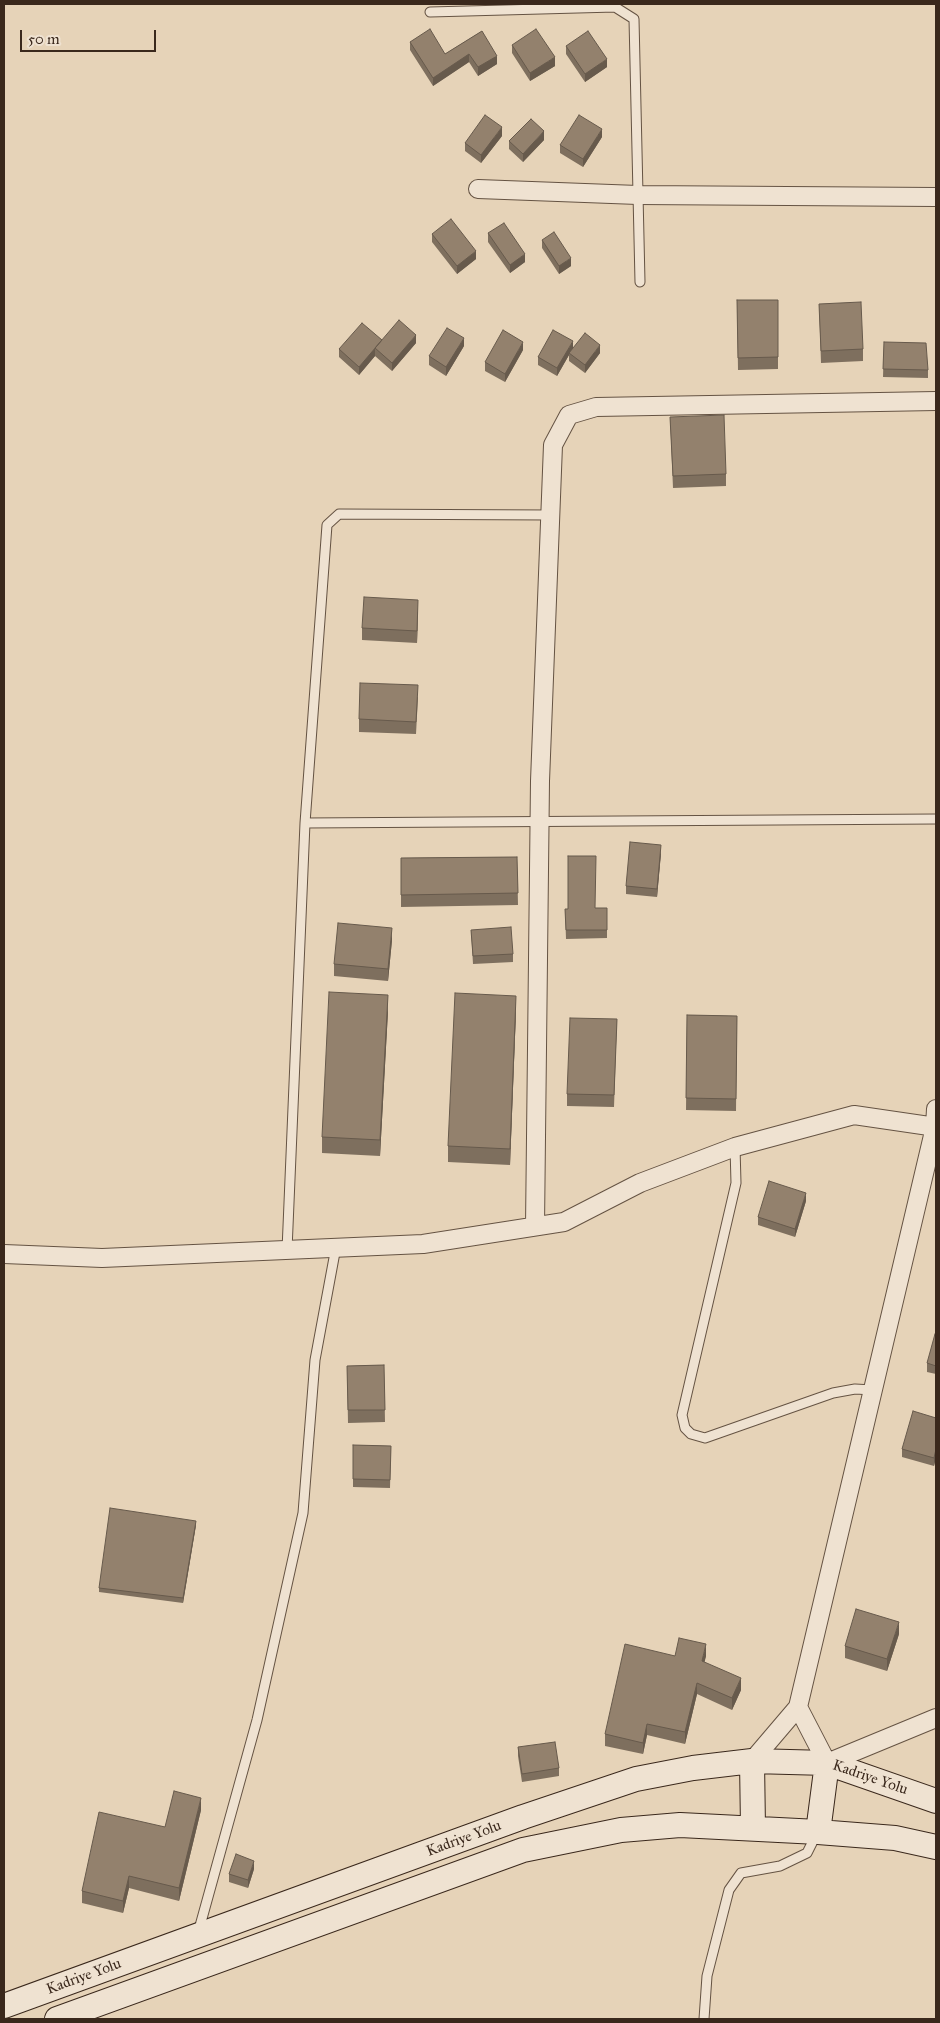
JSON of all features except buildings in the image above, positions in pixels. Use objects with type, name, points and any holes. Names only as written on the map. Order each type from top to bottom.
[{"type":"main road","name":"Kadriye Yolu","points":[[4,2006],[636,1779],[693,1768],[752,1761],[827,1763],[936,1801]]},
{"type":"main road","points":[[752,1761],[753,1828]]},
{"type":"main road","points":[[818,1832],[827,1763]]},
{"type":"main road","name":"Kadriye Yolu","points":[[57,2019],[523,1850],[622,1830],[680,1826],[753,1828],[895,1838],[936,1847]]},
{"type":"street","points":[[478,189],[638,195],[936,197]]},
{"type":"street","points":[[535,1226],[540,821],[553,445],[569,415],[596,407],[936,401]]},
{"type":"street","points":[[752,1761],[798,1708],[936,1127],[936,1109]]},
{"type":"street","points":[[4,1254],[102,1258],[423,1244],[564,1222],[640,1183],[735,1147],[854,1116],[936,1127]]},
{"type":"street","points":[[798,1708],[827,1763],[936,1718]]},
{"type":"lane","points":[[430,12],[615,6],[634,19],[640,282]]},
{"type":"lane","points":[[287,1250],[305,823],[327,525],[339,514],[550,516]]},
{"type":"lane","points":[[305,823],[936,819]]},
{"type":"lane","points":[[735,1147],[736,1183],[682,1415],[685,1428],[691,1434],[705,1438],[833,1393],[873,1390]]},
{"type":"lane","points":[[197,1936],[257,1720],[303,1513],[315,1360],[336,1248]]},
{"type":"lane","points":[[704,2019],[707,1976],[729,1890],[741,1873],[780,1866],[807,1853],[818,1832]]}]
